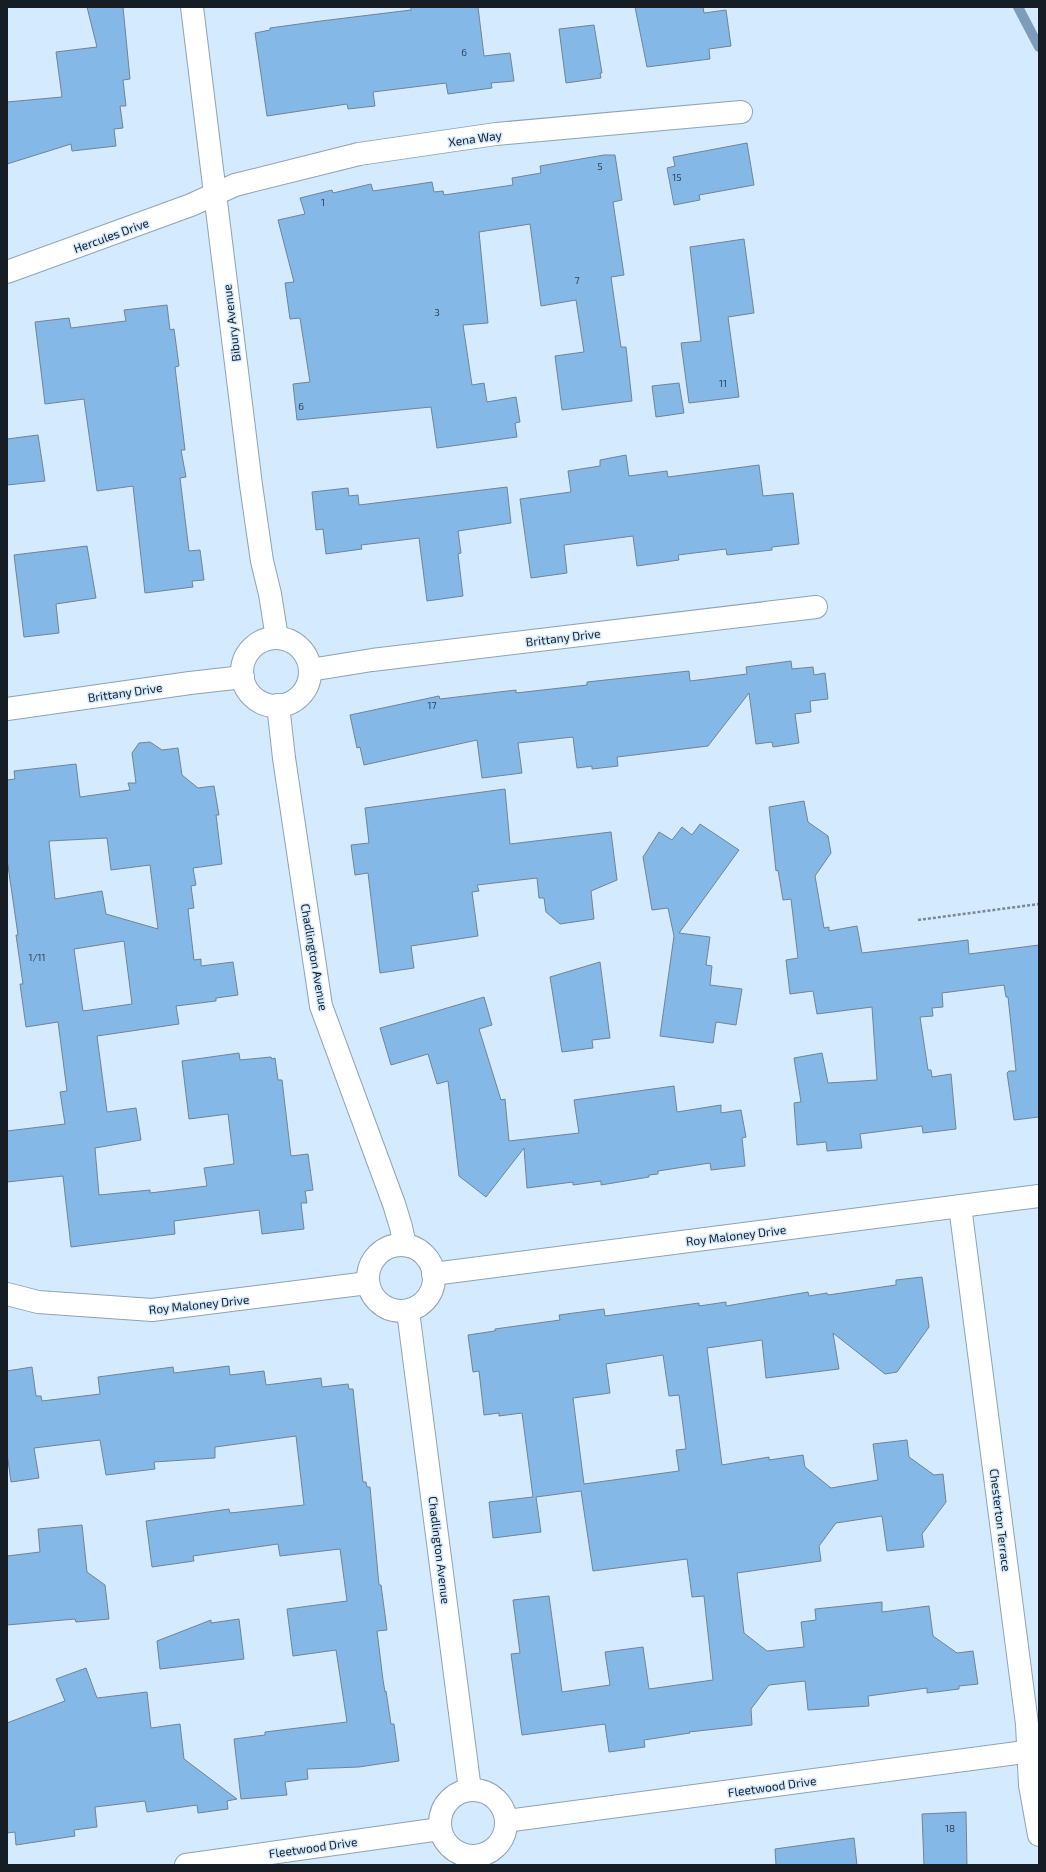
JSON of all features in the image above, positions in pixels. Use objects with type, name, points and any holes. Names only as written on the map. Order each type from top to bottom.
[{"type":"street","name":"Bibury Avenue","points":[[192,7],[251,485],[262,560],[270,594],[277,638]]},
{"type":"street","name":"Xena Way","points":[[215,196],[235,185],[359,154],[496,134],[741,112]]},
{"type":"street","name":"Hercules Drive","points":[[7,272],[215,196]]},
{"type":"street","name":"Brittany Drive","points":[[310,670],[372,660],[816,607]]},
{"type":"street","points":[[277,638],[296,644],[303,651],[308,660],[310,670],[309,680],[305,690],[298,698],[278,706],[268,705],[259,701],[252,695],[243,677],[243,668],[251,650],[258,643],[268,639],[277,638]]},
{"type":"street","name":"Brittany Drive","points":[[7,709],[243,677]]},
{"type":"street","name":"Chadlington Avenue","points":[[278,706],[284,758],[321,1006],[394,1204],[402,1227],[405,1245]]},
{"type":"street","name":"Roy Maloney Drive","points":[[433,1274],[1039,1196]]},
{"type":"street","name":"Chesterton Terrace","points":[[960,1206],[1027,1724],[1033,1750],[1030,1785],[1039,1835]]},
{"type":"street","points":[[405,1245],[424,1255],[431,1264],[433,1284],[427,1297],[417,1308],[408,1311],[397,1311],[386,1308],[377,1302],[371,1294],[368,1283],[371,1263],[377,1255],[390,1248],[405,1245]]},
{"type":"street","name":"Roy Maloney Drive","points":[[7,1294],[38,1302],[152,1310],[368,1283]]},
{"type":"street","name":"Chadlington Avenue","points":[[408,1311],[470,1790]]},
{"type":"street","name":"Fleetwood Drive","points":[[506,1821],[1033,1750]]},
{"type":"street","points":[[470,1790],[481,1791],[490,1795],[498,1802],[506,1821],[505,1831],[499,1844],[479,1860],[458,1853],[450,1848],[443,1839],[440,1829],[440,1818],[443,1808],[450,1799],[459,1793],[470,1790]]},
{"type":"street","name":"Fleetwood Drive","points":[[186,1865],[440,1829]]},
{"type":"path","points":[[918,920],[1039,904]]},
{"type":"building","points":[[87,7],[123,7],[130,79],[123,80],[126,106],[120,106],[123,128],[114,129],[116,146],[72,151],[71,144],[7,164],[7,102],[62,97],[56,52],[97,47]]},
{"type":"building","points":[[411,7],[478,7],[484,56],[510,53],[514,81],[491,83],[492,88],[448,94],[446,83],[373,92],[375,106],[348,109],[347,104],[267,116],[255,33],[270,30],[270,28],[411,10]]},
{"type":"building","points":[[635,7],[703,7],[704,13],[726,10],[731,46],[709,49],[710,59],[647,67]]},
{"type":"building","points":[[594,25],[602,73],[600,73],[601,78],[566,83],[559,29]]},
{"type":"building","points":[[747,143],[754,185],[699,195],[700,200],[674,205],[667,168],[675,166],[673,157]]},
{"type":"building","points":[[604,155],[615,155],[622,200],[613,202],[624,275],[611,277],[621,347],[626,347],[632,401],[562,410],[555,356],[584,352],[576,300],[541,306],[530,224],[479,232],[488,323],[463,325],[472,385],[484,383],[487,402],[516,397],[520,422],[515,423],[517,437],[437,448],[431,407],[297,420],[293,384],[310,382],[300,318],[290,319],[285,283],[294,282],[278,220],[305,214],[300,198],[332,190],[333,193],[371,184],[373,191],[432,182],[434,192],[443,191],[444,195],[513,185],[512,178],[541,173],[540,166]]},
{"type":"building","points":[[744,239],[754,313],[728,317],[739,397],[689,403],[681,343],[701,341],[690,247]]},
{"type":"building","points":[[167,305],[170,330],[174,329],[179,366],[175,367],[185,450],[181,450],[186,477],[180,478],[189,551],[200,550],[204,580],[192,581],[193,587],[145,593],[133,486],[97,491],[84,399],[45,404],[35,322],[69,318],[71,328],[126,321],[124,310]]},
{"type":"building","points":[[679,383],[684,413],[656,417],[652,386]]},
{"type":"building","points":[[38,435],[45,481],[7,485],[7,439]]},
{"type":"building","points":[[626,455],[629,476],[667,471],[668,477],[759,465],[763,496],[793,493],[799,544],[772,547],[772,550],[727,555],[726,549],[678,555],[679,560],[637,566],[633,536],[564,545],[567,573],[531,578],[520,499],[571,492],[568,471],[600,466],[600,460]]},
{"type":"building","points":[[507,487],[511,523],[458,531],[461,553],[458,554],[463,596],[427,601],[419,538],[361,545],[362,549],[326,554],[323,529],[316,530],[312,492],[348,488],[349,496],[358,495],[359,505]]},
{"type":"building","points":[[87,546],[96,598],[56,604],[59,633],[24,637],[14,555]]},
{"type":"building","points":[[791,661],[792,669],[813,667],[814,675],[825,673],[828,699],[810,701],[811,712],[795,714],[799,743],[773,747],[772,742],[756,744],[749,693],[708,746],[617,757],[618,766],[592,769],[592,766],[577,768],[573,737],[518,743],[522,773],[482,778],[477,740],[364,765],[360,747],[357,748],[350,715],[439,696],[440,699],[516,690],[516,693],[587,685],[587,682],[689,671],[690,681],[747,674],[746,667]]},
{"type":"building","points":[[150,742],[162,750],[178,748],[182,775],[198,788],[214,786],[219,815],[216,815],[222,864],[193,868],[196,885],[191,886],[194,908],[188,909],[194,960],[201,959],[201,966],[233,962],[238,995],[216,998],[216,1001],[176,1006],[179,1024],[97,1036],[107,1112],[136,1108],[141,1140],[95,1148],[99,1195],[150,1190],[150,1193],[207,1186],[204,1168],[234,1164],[228,1114],[189,1119],[182,1061],[239,1053],[240,1060],[271,1057],[272,1059],[275,1058],[278,1080],[282,1080],[291,1156],[308,1154],[313,1190],[305,1191],[307,1203],[301,1203],[304,1229],[262,1234],[259,1210],[174,1221],[175,1234],[71,1247],[63,1176],[7,1182],[7,1131],[65,1124],[60,1092],[67,1091],[58,1022],[26,1027],[20,984],[23,984],[16,935],[18,935],[7,859],[7,780],[15,779],[14,771],[76,764],[80,797],[130,790],[128,783],[136,783],[132,753],[139,743]],"holes":[[[107,838],[111,870],[150,865],[158,929],[106,914],[102,891],[55,899],[49,841]],[[124,941],[132,1004],[83,1011],[74,949]]]},
{"type":"building","points":[[505,789],[510,844],[611,832],[617,880],[591,891],[594,919],[560,924],[546,912],[544,898],[539,898],[537,878],[477,885],[479,891],[472,892],[478,936],[411,946],[414,968],[380,973],[368,873],[355,875],[351,845],[369,843],[365,808]]},
{"type":"building","points":[[804,801],[808,822],[828,836],[831,853],[815,876],[824,928],[829,927],[829,931],[857,926],[862,953],[968,940],[969,954],[1039,945],[1039,1117],[1014,1120],[1007,1073],[1009,1071],[1016,1071],[1008,997],[1006,997],[1004,985],[942,993],[943,1007],[932,1008],[933,1016],[920,1017],[928,1070],[931,1070],[932,1077],[951,1074],[956,1129],[923,1133],[922,1126],[860,1134],[862,1148],[827,1151],[826,1142],[797,1145],[794,1103],[801,1102],[794,1058],[822,1053],[828,1083],[877,1080],[872,1007],[817,1014],[813,991],[790,994],[786,960],[798,958],[791,899],[783,900],[778,870],[776,871],[769,807]]},
{"type":"building","points":[[700,824],[739,850],[679,933],[710,937],[706,965],[712,966],[710,985],[742,989],[736,1025],[716,1022],[713,1043],[660,1036],[674,936],[668,908],[652,910],[643,857],[659,832],[672,840],[682,827],[692,835]]},
{"type":"building","points":[[600,962],[610,1038],[592,1040],[593,1048],[562,1052],[550,977]]},
{"type":"building","points":[[484,997],[492,1025],[479,1029],[501,1100],[505,1099],[509,1141],[579,1133],[574,1100],[674,1086],[677,1112],[721,1105],[721,1113],[741,1110],[746,1137],[742,1138],[745,1166],[711,1170],[710,1163],[658,1171],[658,1174],[649,1175],[649,1177],[601,1185],[601,1181],[573,1185],[573,1182],[527,1188],[524,1148],[486,1197],[459,1176],[448,1081],[437,1084],[428,1054],[391,1065],[380,1028]]},
{"type":"building","points":[[922,1277],[929,1327],[897,1372],[885,1374],[833,1333],[839,1369],[766,1378],[762,1340],[707,1348],[722,1465],[769,1457],[769,1460],[803,1455],[805,1467],[831,1488],[878,1480],[873,1444],[907,1440],[909,1457],[934,1475],[943,1474],[946,1502],[922,1534],[924,1547],[887,1551],[882,1516],[836,1523],[819,1546],[821,1561],[737,1573],[744,1633],[767,1651],[804,1647],[801,1622],[816,1620],[815,1609],[882,1602],[882,1612],[929,1606],[933,1636],[957,1653],[973,1651],[978,1684],[959,1686],[959,1689],[927,1693],[927,1688],[868,1696],[869,1706],[808,1710],[805,1681],[769,1685],[751,1709],[752,1725],[689,1732],[690,1733],[644,1740],[645,1747],[609,1752],[605,1724],[522,1735],[511,1654],[520,1653],[513,1600],[549,1596],[562,1692],[610,1685],[605,1652],[643,1647],[649,1689],[713,1680],[704,1596],[692,1597],[687,1559],[593,1571],[581,1491],[536,1497],[541,1532],[493,1538],[489,1502],[533,1497],[522,1413],[499,1416],[499,1413],[484,1415],[479,1371],[473,1372],[468,1335],[495,1331],[495,1329],[560,1320],[559,1315],[604,1309],[605,1316],[699,1303],[699,1306],[726,1302],[726,1306],[808,1292],[809,1296],[827,1293],[828,1295],[896,1285],[896,1280]],"holes":[[[663,1355],[669,1396],[679,1395],[686,1449],[676,1450],[679,1471],[584,1484],[573,1398],[610,1393],[606,1364]]]},
{"type":"building","points":[[229,1366],[230,1375],[264,1371],[266,1385],[321,1378],[322,1387],[348,1384],[349,1389],[353,1389],[363,1482],[366,1482],[367,1487],[370,1487],[379,1585],[381,1585],[387,1630],[377,1631],[383,1680],[391,1724],[394,1724],[399,1761],[359,1767],[307,1769],[308,1779],[285,1782],[287,1795],[241,1799],[234,1739],[265,1735],[265,1732],[347,1722],[336,1650],[293,1656],[287,1609],[347,1601],[340,1549],[280,1556],[278,1544],[193,1556],[194,1561],[152,1567],[146,1521],[229,1509],[230,1513],[304,1505],[296,1436],[215,1447],[215,1458],[154,1462],[155,1469],[106,1475],[100,1440],[34,1448],[39,1478],[11,1482],[7,1453],[7,1371],[32,1367],[36,1396],[41,1396],[42,1401],[100,1394],[98,1377],[173,1367],[174,1373]]},
{"type":"building","points":[[82,1525],[87,1572],[105,1585],[109,1619],[76,1622],[75,1619],[7,1625],[7,1556],[40,1552],[38,1529]]},
{"type":"building","points":[[239,1619],[244,1659],[160,1669],[157,1641],[211,1620],[211,1623]]},
{"type":"building","points":[[86,1668],[97,1698],[147,1692],[151,1728],[180,1724],[184,1759],[237,1799],[227,1801],[228,1809],[198,1813],[197,1805],[147,1812],[145,1801],[95,1807],[97,1827],[74,1830],[75,1836],[16,1845],[15,1832],[7,1833],[7,1723],[65,1701],[56,1679]]},
{"type":"building","points":[[966,1812],[967,1865],[924,1865],[922,1814]]},
{"type":"building","points":[[854,1838],[857,1865],[776,1865],[775,1849]]},
{"type":"waterway","points":[[1018,7],[1039,47]]}]
